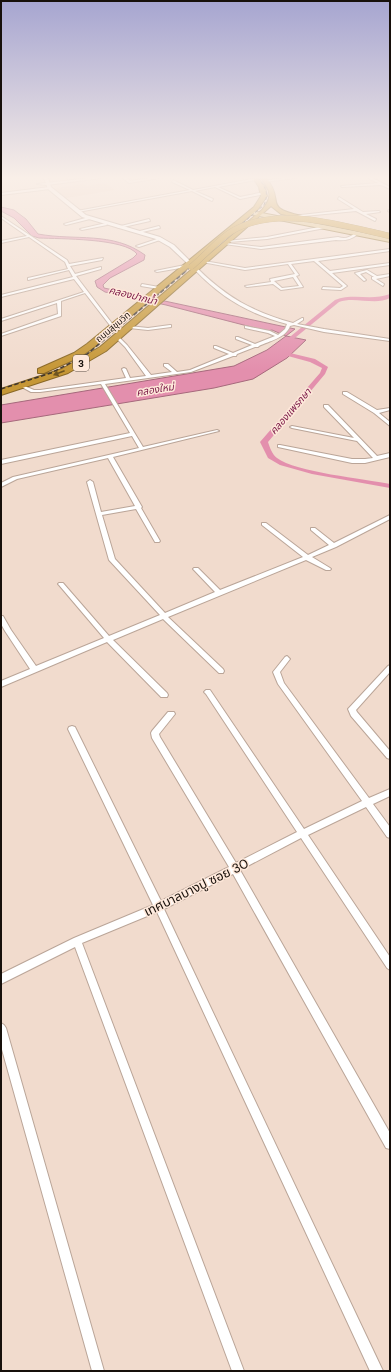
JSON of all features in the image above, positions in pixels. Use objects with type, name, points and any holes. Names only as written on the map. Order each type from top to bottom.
[{"type":"highway","name":"ถนนสุขุมวิท","points":[[1,384],[44,370],[77,355],[159,288],[190,266],[216,242]]},
{"type":"highway","points":[[190,266],[220,242]]},
{"type":"highway","name":"ถนนสุขุมวิท","points":[[1,392],[22,386],[82,363],[103,349],[168,294],[190,266],[204,262],[227,243]]},
{"type":"street","points":[[8,245],[24,242]]},
{"type":"street","points":[[38,242],[66,261],[75,277],[113,327]]},
{"type":"street","points":[[138,246],[151,242]]},
{"type":"street","points":[[166,242],[172,246],[190,266],[220,292],[273,319],[291,325],[390,340]]},
{"type":"street","points":[[227,243],[236,242]]},
{"type":"street","points":[[227,243],[243,247],[261,248],[308,242]]},
{"type":"street","points":[[243,247],[246,251]]},
{"type":"street","points":[[204,262],[240,269],[390,250]]},
{"type":"street","points":[[68,265],[102,259]]},
{"type":"street","points":[[315,260],[330,272],[345,288],[323,288]]},
{"type":"street","points":[[289,263],[298,273],[294,276],[272,279],[281,289],[301,286],[294,276]]},
{"type":"street","points":[[330,272],[390,264]]},
{"type":"street","points":[[157,271],[190,266]]},
{"type":"street","points":[[1,296],[75,277],[100,268]]},
{"type":"street","points":[[29,279],[71,269]]},
{"type":"street","points":[[364,280],[357,273],[366,271],[374,276],[390,275]]},
{"type":"street","points":[[374,276],[374,280],[383,285]]},
{"type":"street","points":[[247,286],[274,283]]},
{"type":"street","points":[[142,285],[159,288]]},
{"type":"street","points":[[1,320],[86,292]]},
{"type":"street","points":[[1,335],[60,315],[59,301]]},
{"type":"street","points":[[22,386],[33,391],[40,391],[103,384],[128,379],[196,370],[278,336],[287,330],[291,325],[302,319]]},
{"type":"street","points":[[129,327],[148,329],[170,326]]},
{"type":"street","points":[[246,327],[269,332],[278,336]]},
{"type":"street","points":[[117,337],[130,350],[149,376]]},
{"type":"street","points":[[237,338],[257,346]]},
{"type":"street","points":[[216,347],[235,354]]},
{"type":"street","points":[[166,364],[176,373]]},
{"type":"street","points":[[124,369],[128,379]]},
{"type":"street","points":[[103,384],[142,449]]},
{"type":"street","points":[[345,393],[376,412],[390,426]]},
{"type":"street","points":[[326,406],[377,459]]},
{"type":"street","points":[[376,412],[390,409]]},
{"type":"street","points":[[292,427],[358,440]]},
{"type":"street","points":[[1,485],[15,478],[217,431]]},
{"type":"street","points":[[1,462],[133,434]]},
{"type":"street","points":[[280,446],[352,461],[365,461],[390,456]]},
{"type":"street","points":[[110,457],[157,541]]},
{"type":"street","points":[[90,482],[112,560],[165,617],[221,671]]},
{"type":"street","points":[[99,514],[138,507]]},
{"type":"street","points":[[1,684],[308,558],[362,533],[390,517]]},
{"type":"street","points":[[264,524],[308,558],[328,568]]},
{"type":"street","points":[[313,529],[334,546]]},
{"type":"street","points":[[196,569],[220,593]]},
{"type":"street","points":[[62,584],[109,640],[164,695]]},
{"type":"street","points":[[1,618],[8,631],[35,670]]},
{"type":"street","points":[[287,659],[276,672],[281,684],[390,834]]},
{"type":"street","points":[[390,668],[352,709],[354,714],[390,756]]},
{"type":"street","points":[[208,692],[390,965]]},
{"type":"street","points":[[171,714],[156,729],[156,738],[234,868],[390,1144]]},
{"type":"street","points":[[72,729],[159,906],[377,1371]]},
{"type":"street","name":"เทศบาลบางปู ซอย 30","points":[[1,979],[77,941],[159,906],[303,833],[390,792]]},
{"type":"street","points":[[77,941],[238,1371]]},
{"type":"street","points":[[1,1028],[98,1371]]},
{"type":"water","name":"คลองปากน้ำ","points":[[106,242],[116,242],[132,247],[145,255],[144,260],[110,278],[103,285],[104,288],[295,329],[286,336],[272,330],[267,331],[166,305],[105,292],[97,287],[95,281],[133,258],[137,254],[130,249]]},
{"type":"water","name":"คลองใหม่","points":[[286,336],[306,340],[287,358],[253,379],[214,388],[1,423],[1,405],[234,366],[267,350]]},
{"type":"waterway","points":[[283,345],[337,301],[345,298],[384,299],[390,296]]},
{"type":"waterway","name":"คลองแพรกษา","points":[[290,355],[313,361],[325,367],[323,373],[264,442],[269,454],[275,460],[296,468],[390,486]]},
{"type":"railway","points":[[184,273],[220,242]]},
{"type":"railway","points":[[1,389],[51,373],[86,355],[185,272]]}]
